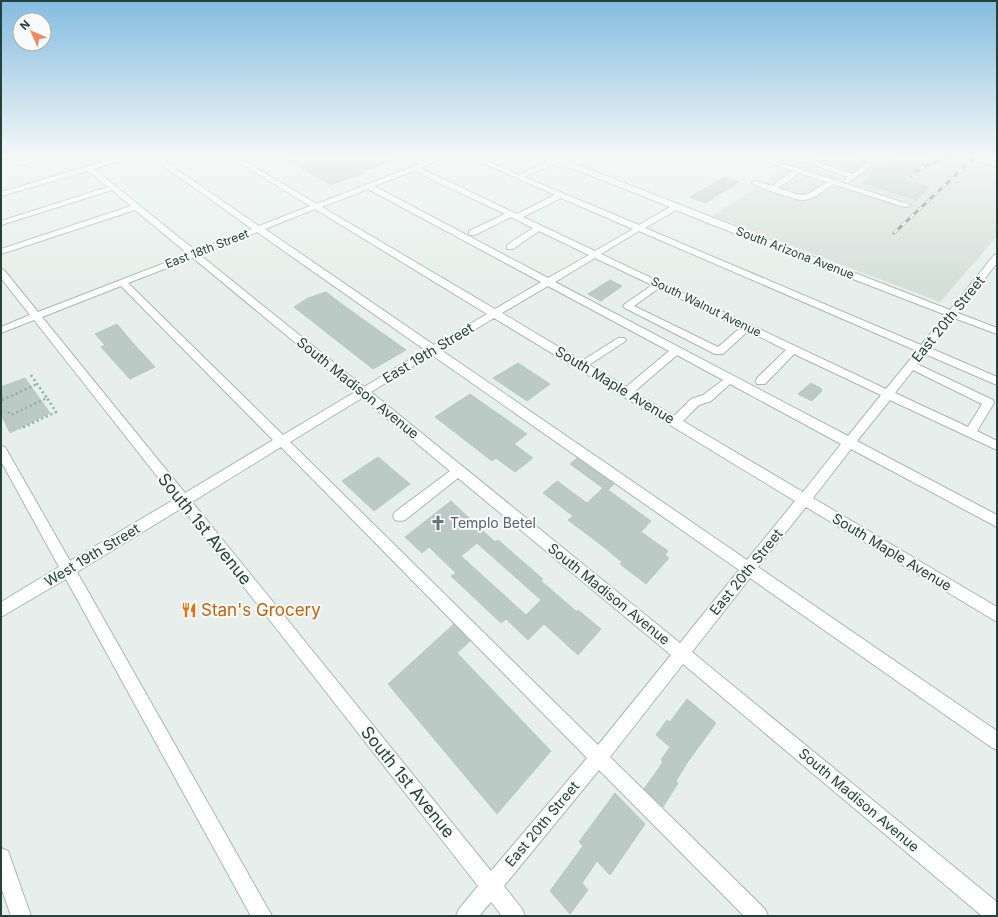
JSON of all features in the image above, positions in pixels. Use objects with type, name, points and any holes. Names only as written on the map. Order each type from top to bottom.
[{"type":"street","points":[[1,223],[78,199]]},
{"type":"street","name":"South Madison Avenue","points":[[126,199],[681,653],[997,914]]},
{"type":"street","points":[[215,199],[997,741]]},
{"type":"street","name":"South Maple Avenue","points":[[304,199],[997,615]]},
{"type":"street","name":"East 18th Street","points":[[1,330],[335,199]]},
{"type":"street","points":[[392,199],[997,521]]},
{"type":"street","name":"South Walnut Avenue","points":[[478,199],[997,446]]},
{"type":"street","points":[[472,234],[553,199]]},
{"type":"street","points":[[570,199],[997,381]]},
{"type":"street","name":"South Arizona Avenue","points":[[655,199],[997,332]]},
{"type":"street","points":[[888,199],[907,205]]},
{"type":"street","points":[[1,252],[136,207]]},
{"type":"street","name":"East 19th Street","points":[[182,501],[494,313],[675,207]]},
{"type":"street","points":[[510,246],[538,227]]},
{"type":"street","name":"East 20th Street","points":[[466,916],[598,757],[997,257]]},
{"type":"street","name":"South 1st Avenue","points":[[1,272],[182,501],[515,916]]},
{"type":"street","points":[[122,282],[758,916]]},
{"type":"street","points":[[659,284],[628,306],[719,352],[747,327]]},
{"type":"street","points":[[581,366],[621,340]]},
{"type":"street","points":[[761,381],[794,349]]},
{"type":"street","points":[[626,393],[674,353]]},
{"type":"street","points":[[910,365],[989,403],[970,433]]},
{"type":"street","points":[[675,422],[695,402],[707,398],[725,383]]},
{"type":"street","points":[[1,450],[262,916]]},
{"type":"street","points":[[400,516],[459,471]]},
{"type":"street","name":"West 19th Street","points":[[1,610],[182,501]]},
{"type":"street","points":[[1,858],[21,916]]},
{"type":"path","points":[[20,429],[56,412],[31,375]]},
{"type":"path","points":[[2,400],[37,384]]},
{"type":"path","points":[[8,412],[10,415],[47,398]]},
{"type":"shaded area","points":[[739,199],[997,199],[997,236],[940,302],[713,216]]},
{"type":"building","points":[[694,199],[712,199],[705,203]]},
{"type":"building","points":[[610,280],[622,286],[601,301],[588,294]]},
{"type":"building","points":[[326,292],[406,350],[373,369],[294,307],[308,298]]},
{"type":"building","points":[[117,324],[155,367],[130,379],[101,347],[105,345],[95,334]]},
{"type":"building","points":[[518,363],[550,384],[527,401],[493,378]]},
{"type":"building","points":[[25,378],[50,413],[10,433],[1,414],[1,387]]},
{"type":"building","points":[[811,383],[822,389],[820,390],[822,391],[812,401],[798,394]]},
{"type":"building","points":[[470,394],[527,434],[514,444],[533,458],[515,472],[496,458],[492,461],[435,417]]},
{"type":"building","points":[[378,457],[410,484],[374,511],[342,481]]},
{"type":"building","points":[[577,458],[614,484],[608,490],[651,521],[641,532],[668,551],[665,555],[669,558],[646,584],[620,564],[622,562],[568,520],[573,516],[543,493],[557,481],[587,503],[603,488],[570,464]]},
{"type":"building","points":[[451,501],[495,542],[498,540],[543,579],[541,581],[577,612],[578,610],[601,629],[578,655],[544,624],[528,640],[506,619],[501,623],[451,576],[456,573],[429,547],[422,553],[405,537]],"holes":[[[477,543],[541,600],[526,615],[461,556]]]},
{"type":"building","points":[[454,624],[470,641],[457,653],[551,751],[497,814],[388,684]]},
{"type":"building","points":[[687,699],[716,723],[687,763],[676,781],[678,783],[663,807],[644,789],[663,762],[661,760],[670,747],[656,735],[667,720],[670,722]]},
{"type":"building","points":[[615,793],[645,824],[610,875],[597,861],[582,883],[588,890],[570,914],[550,891],[583,846],[579,842]]},
{"type":"railway","points":[[894,233],[930,199]]},
{"type":"place","name":"Templo Betel","points":[[438,523]]},
{"type":"place","name":"Stan's Grocery","points":[[189,610]]}]
